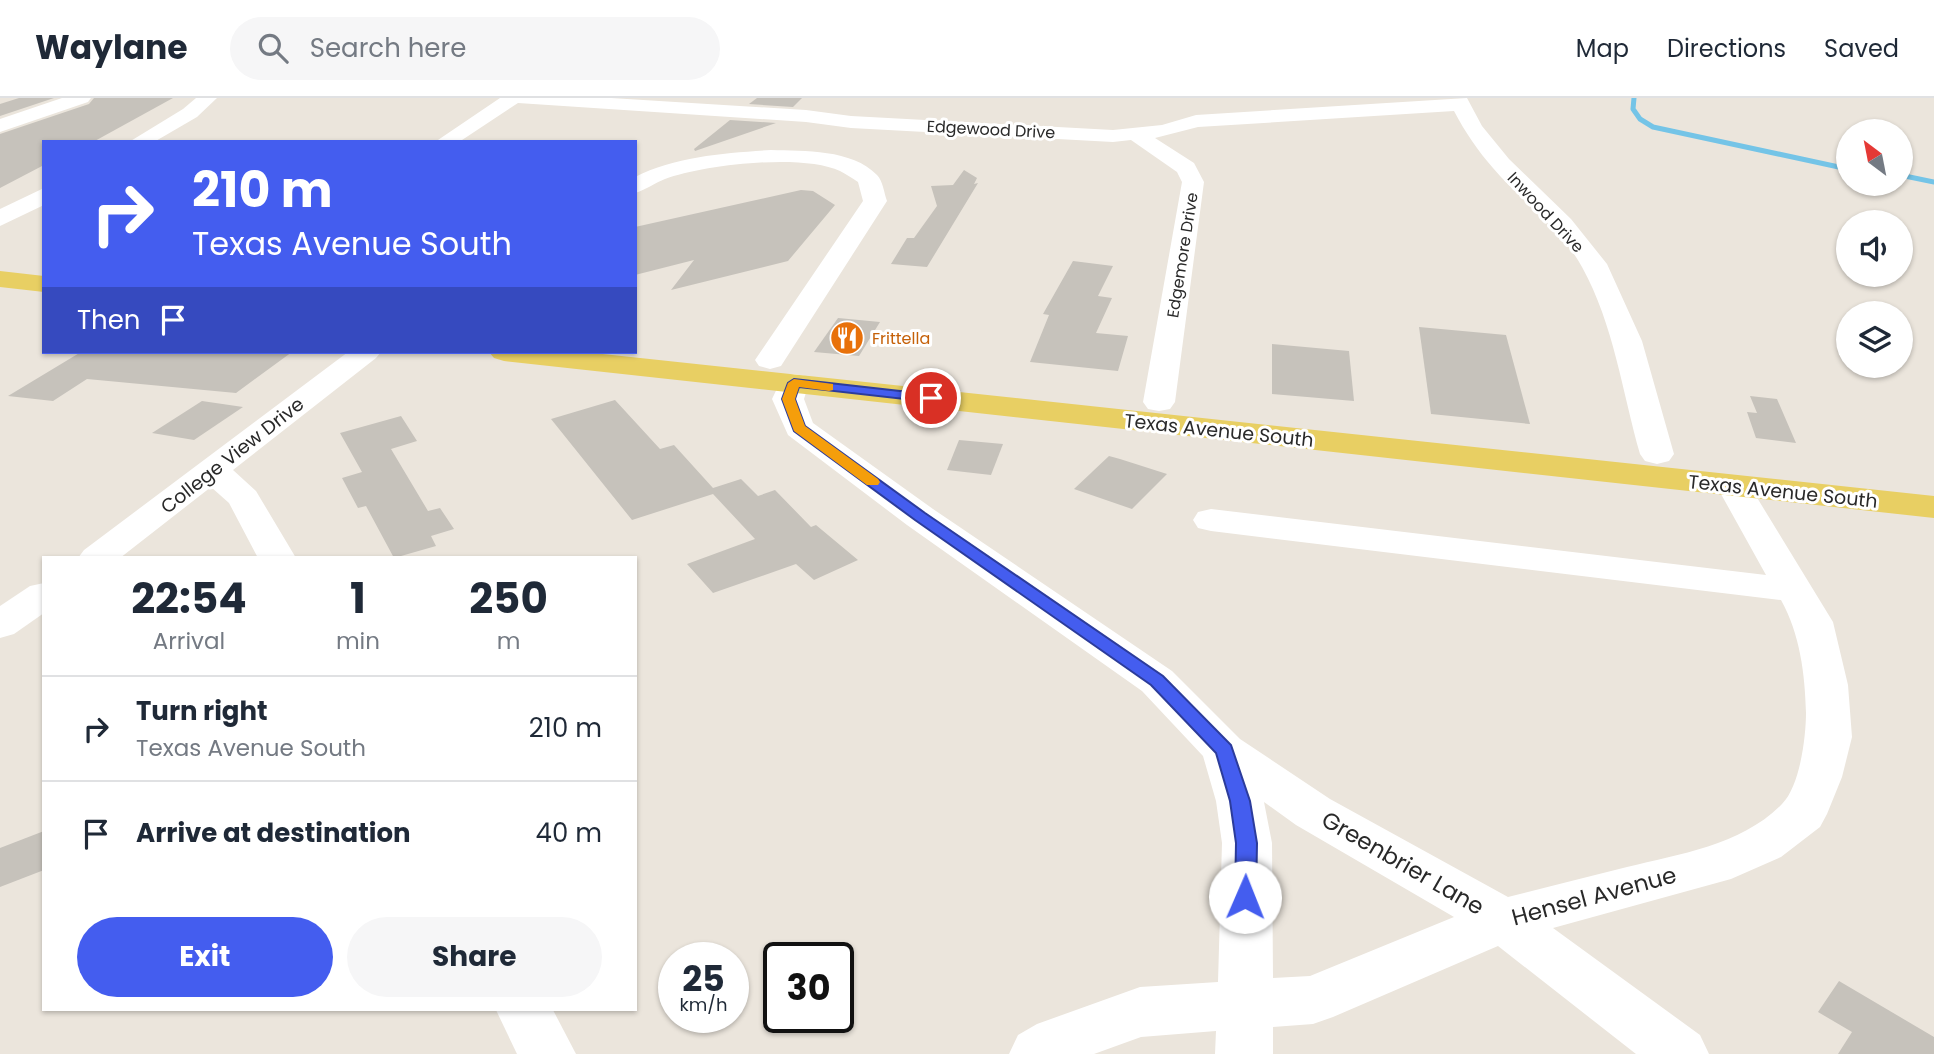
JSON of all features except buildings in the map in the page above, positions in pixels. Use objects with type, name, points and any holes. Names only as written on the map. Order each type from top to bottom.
[{"type":"main road","points":[[0,279],[42,284]]},
{"type":"main road","points":[[0,297],[42,302]]},
{"type":"main road","name":"Texas Avenue South","points":[[637,346],[782,372],[1329,442],[1934,507]]},
{"type":"main road","name":"Texas Avenue South","points":[[536,354],[1159,402],[1934,483]]},
{"type":"main road","points":[[615,354],[782,372]]},
{"type":"main road","points":[[1329,442],[1390,437],[1644,463],[1657,454]]},
{"type":"main road","points":[[1733,485],[1739,479],[1764,477],[1934,495]]},
{"type":"street","points":[[0,126],[81,98]]},
{"type":"street","points":[[143,140],[190,113],[207,98]]},
{"type":"street","points":[[448,140],[513,98]]},
{"type":"street","points":[[519,98],[823,117],[854,109]]},
{"type":"street","name":"Edgewood Drive","points":[[854,109],[1137,135],[1164,131],[1195,121],[1459,102]]},
{"type":"street","name":"Inwood Drive","points":[[1459,102],[1473,128],[1501,164],[1562,225],[1594,264],[1628,341],[1657,454]]},
{"type":"street","points":[[801,154],[854,109]]},
{"type":"street","points":[[801,154],[823,117]]},
{"type":"street","name":"Edgemore Drive","points":[[1137,135],[1185,168],[1193,182],[1159,402]]},
{"type":"street","points":[[637,185],[654,174],[676,168],[750,157],[801,154],[849,165],[860,171],[873,186],[875,201],[782,372]]},
{"type":"street","points":[[0,219],[42,196]]},
{"type":"street","name":"College View Drive","points":[[100,556],[363,354]]},
{"type":"street","name":"Greenbrier Lane","points":[[782,372],[788,399],[799,428],[1157,681],[1224,750],[1313,812],[1383,849],[1503,920],[1680,1054]]},
{"type":"street","points":[[213,470],[244,498],[275,556]]},
{"type":"street","name":"Hensel Avenue","points":[[1038,1054],[1057,1042],[1140,1012],[1313,1000],[1503,920],[1713,865],[1764,844],[1803,814],[1819,777],[1829,737],[1827,685],[1813,622],[1733,485]]},
{"type":"street","points":[[1211,520],[1796,590]]},
{"type":"street","points":[[2,622],[42,596]]},
{"type":"street","points":[[1224,750],[1240,801],[1247,843],[1244,1054]]},
{"type":"street","points":[[525,1011],[548,1054]]},
{"type":"waterway","points":[[1634,98],[1633,109],[1640,119],[1653,127],[1836,166]]},
{"type":"waterway","points":[[1913,178],[1934,182]]},
{"type":"slow traffic","points":[[829,387],[794,383],[788,399],[799,428],[873,482]]},
{"type":"place","name":"Frittella","points":[[847,338]]},
{"type":"route","points":[[931,398],[794,383],[788,399],[799,428],[815,441],[1157,681],[1224,750],[1240,801],[1247,843],[1245,897]]}]
